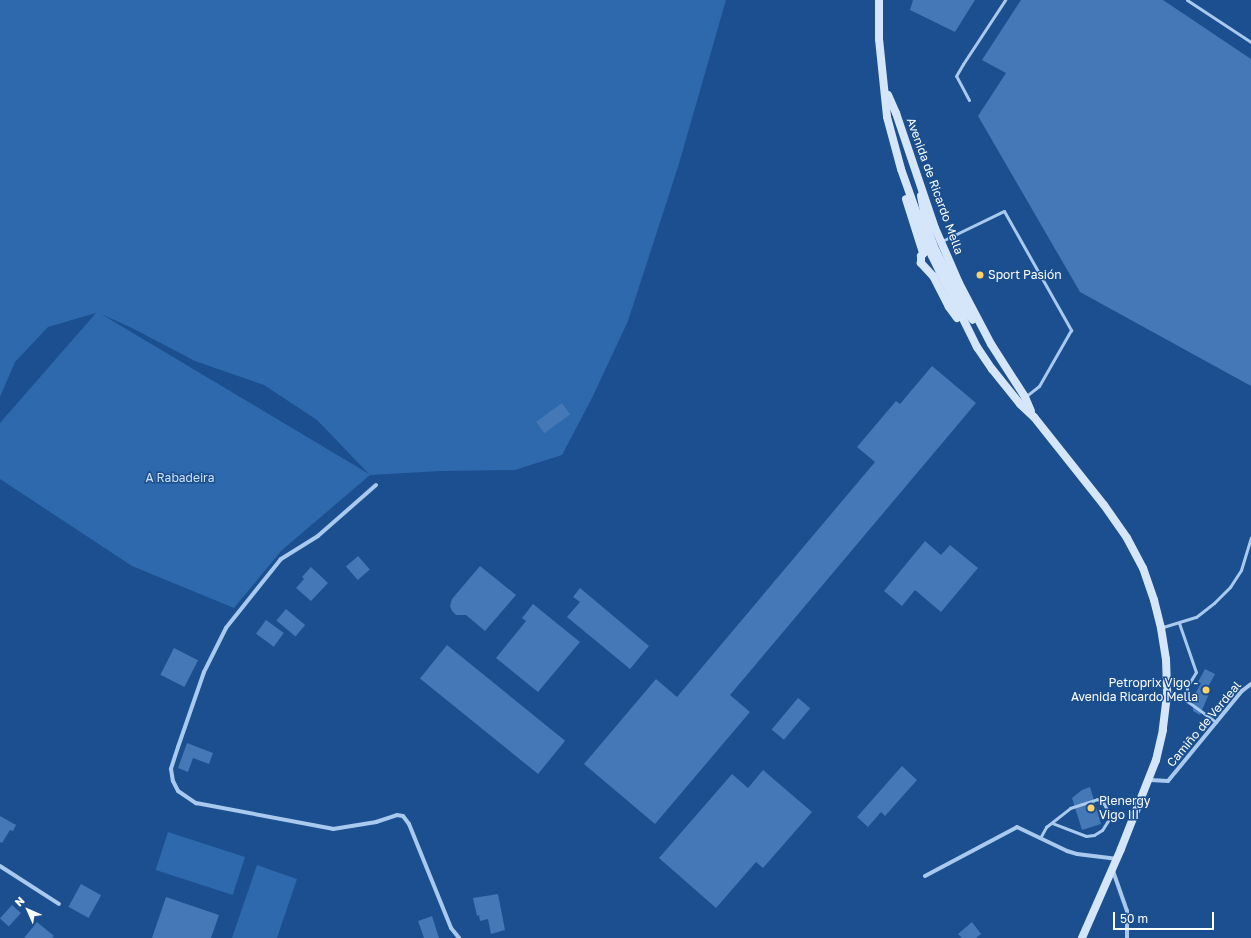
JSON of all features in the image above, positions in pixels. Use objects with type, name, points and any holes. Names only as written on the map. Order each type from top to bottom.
[{"type":"main road","name":"Avenida de Ricardo Mella","points":[[879,0],[879,39],[887,116],[901,168],[931,252]]},
{"type":"main road","name":"Avenida de Ricardo Mella","points":[[885,88],[896,113],[941,242],[959,283],[985,333],[1025,397],[1034,417]]},
{"type":"main road","points":[[919,181],[922,207],[931,252],[966,311],[985,333]]},
{"type":"main road","points":[[929,271],[936,265],[938,260],[931,252]]},
{"type":"main road","points":[[931,252],[921,256],[921,263],[929,271],[949,307],[969,332]]},
{"type":"main road","name":"Avenida de Ricardo Mella","points":[[936,265],[969,332],[992,369],[1020,404],[1034,417],[1104,505],[1128,538],[1143,568],[1154,600],[1161,628],[1166,659],[1167,695],[1161,737],[1150,780],[1082,938]]},
{"type":"street","points":[[376,485],[318,536],[281,559],[226,628],[204,672],[178,747],[171,769],[173,781],[178,791],[196,803],[333,829],[376,822],[397,815],[403,816],[410,824],[451,928],[459,938]]},
{"type":"street","name":"Camiño de Verdeal","points":[[1150,780],[1168,781],[1242,691],[1251,684]]},
{"type":"street","points":[[924,876],[1017,826],[1077,854],[1116,860]]},
{"type":"street","points":[[0,866],[59,904]]},
{"type":"street","points":[[1112,869],[1127,911],[1127,938]]},
{"type":"lane","points":[[969,100],[956,76],[1005,0]]},
{"type":"lane","points":[[1187,0],[1251,42]]},
{"type":"lane","points":[[941,242],[1004,211],[1071,330],[1039,386],[1025,397]]},
{"type":"lane","points":[[1161,628],[1196,617],[1230,587],[1241,570],[1251,538]]},
{"type":"lane","points":[[1179,623],[1196,672],[1187,687],[1187,701],[1216,722]]},
{"type":"lane","points":[[1040,838],[1046,827],[1070,808],[1097,799],[1103,802],[1108,812],[1109,819],[1102,830],[1094,835],[1086,836],[1052,823]]},
{"type":"green space","name":"A Rabadeira","points":[[0,0],[726,0],[678,167],[628,321],[592,398],[562,455],[515,470],[441,471],[370,475],[281,551],[234,608],[132,566],[0,479],[0,423],[96,313],[48,327],[15,362],[0,397]],"holes":[[[101,314],[132,328],[195,361],[264,385],[317,420],[369,474]]]},
{"type":"green space","points":[[168,832],[245,857],[233,895],[156,870]]},
{"type":"green space","points":[[257,865],[297,879],[277,938],[232,938]]},
{"type":"building","points":[[913,0],[975,0],[955,32],[910,10]]},
{"type":"building","points":[[1021,0],[1163,0],[1251,59],[1251,386],[1080,292],[978,116],[1006,73],[982,60]]},
{"type":"building","points":[[932,366],[976,403],[730,695],[750,712],[655,824],[584,764],[656,679],[677,697],[875,462],[857,447],[896,401],[900,404]]},
{"type":"building","points":[[562,403],[570,414],[544,433],[536,422]]},
{"type":"building","points":[[925,541],[941,555],[950,545],[978,568],[941,612],[915,590],[902,606],[884,591]]},
{"type":"building","points":[[358,556],[370,570],[358,580],[346,566]]},
{"type":"building","points":[[480,566],[516,595],[485,631],[466,615],[456,615],[450,606],[452,599]]},
{"type":"building","points":[[311,567],[328,583],[311,601],[296,588],[304,579],[302,577]]},
{"type":"building","points":[[580,588],[649,646],[630,669],[567,617],[580,602],[573,597]]},
{"type":"building","points":[[533,604],[580,642],[538,692],[496,658],[526,621],[522,618]]},
{"type":"building","points":[[286,609],[305,625],[296,637],[276,620]]},
{"type":"building","points":[[266,620],[284,633],[274,647],[256,634]]},
{"type":"building","points":[[447,645],[565,741],[538,774],[420,678]]},
{"type":"building","points":[[174,648],[198,660],[184,687],[160,675]]},
{"type":"building","points":[[1205,669],[1215,674],[1208,687],[1211,689],[1200,715],[1193,711],[1193,704],[1197,697],[1194,696],[1201,683],[1198,682]]},
{"type":"building","points":[[798,698],[810,708],[784,740],[772,729]]},
{"type":"building","points":[[187,743],[213,753],[209,764],[193,758],[188,772],[178,768]]},
{"type":"building","points":[[902,766],[917,780],[885,816],[881,812],[868,827],[857,817]]},
{"type":"building","points":[[763,770],[812,812],[763,868],[756,862],[716,908],[659,858],[732,774],[748,788]]},
{"type":"building","points":[[1090,787],[1101,824],[1082,830],[1072,798],[1082,790]]},
{"type":"building","points":[[0,816],[16,825],[13,831],[10,830],[2,843],[0,842]]},
{"type":"building","points":[[81,884],[101,895],[89,918],[68,907]]},
{"type":"building","points":[[498,894],[505,930],[491,934],[488,919],[480,921],[479,915],[477,916],[473,898]]},
{"type":"building","points":[[166,897],[219,915],[211,938],[152,938]]},
{"type":"building","points":[[12,905],[21,913],[9,926],[0,918]]},
{"type":"building","points":[[432,916],[439,938],[424,938],[418,921]]},
{"type":"building","points":[[37,922],[54,936],[52,938],[24,938]]},
{"type":"building","points":[[972,922],[981,934],[976,938],[962,938],[958,934]]},
{"type":"place","name":"Sport Pasión","points":[[980,275]]},
{"type":"place","name":"Petroprix Vigo - Avenida Ricardo Mella","points":[[1206,690]]},
{"type":"place","name":"Plenergy Vigo III","points":[[1091,808]]}]
